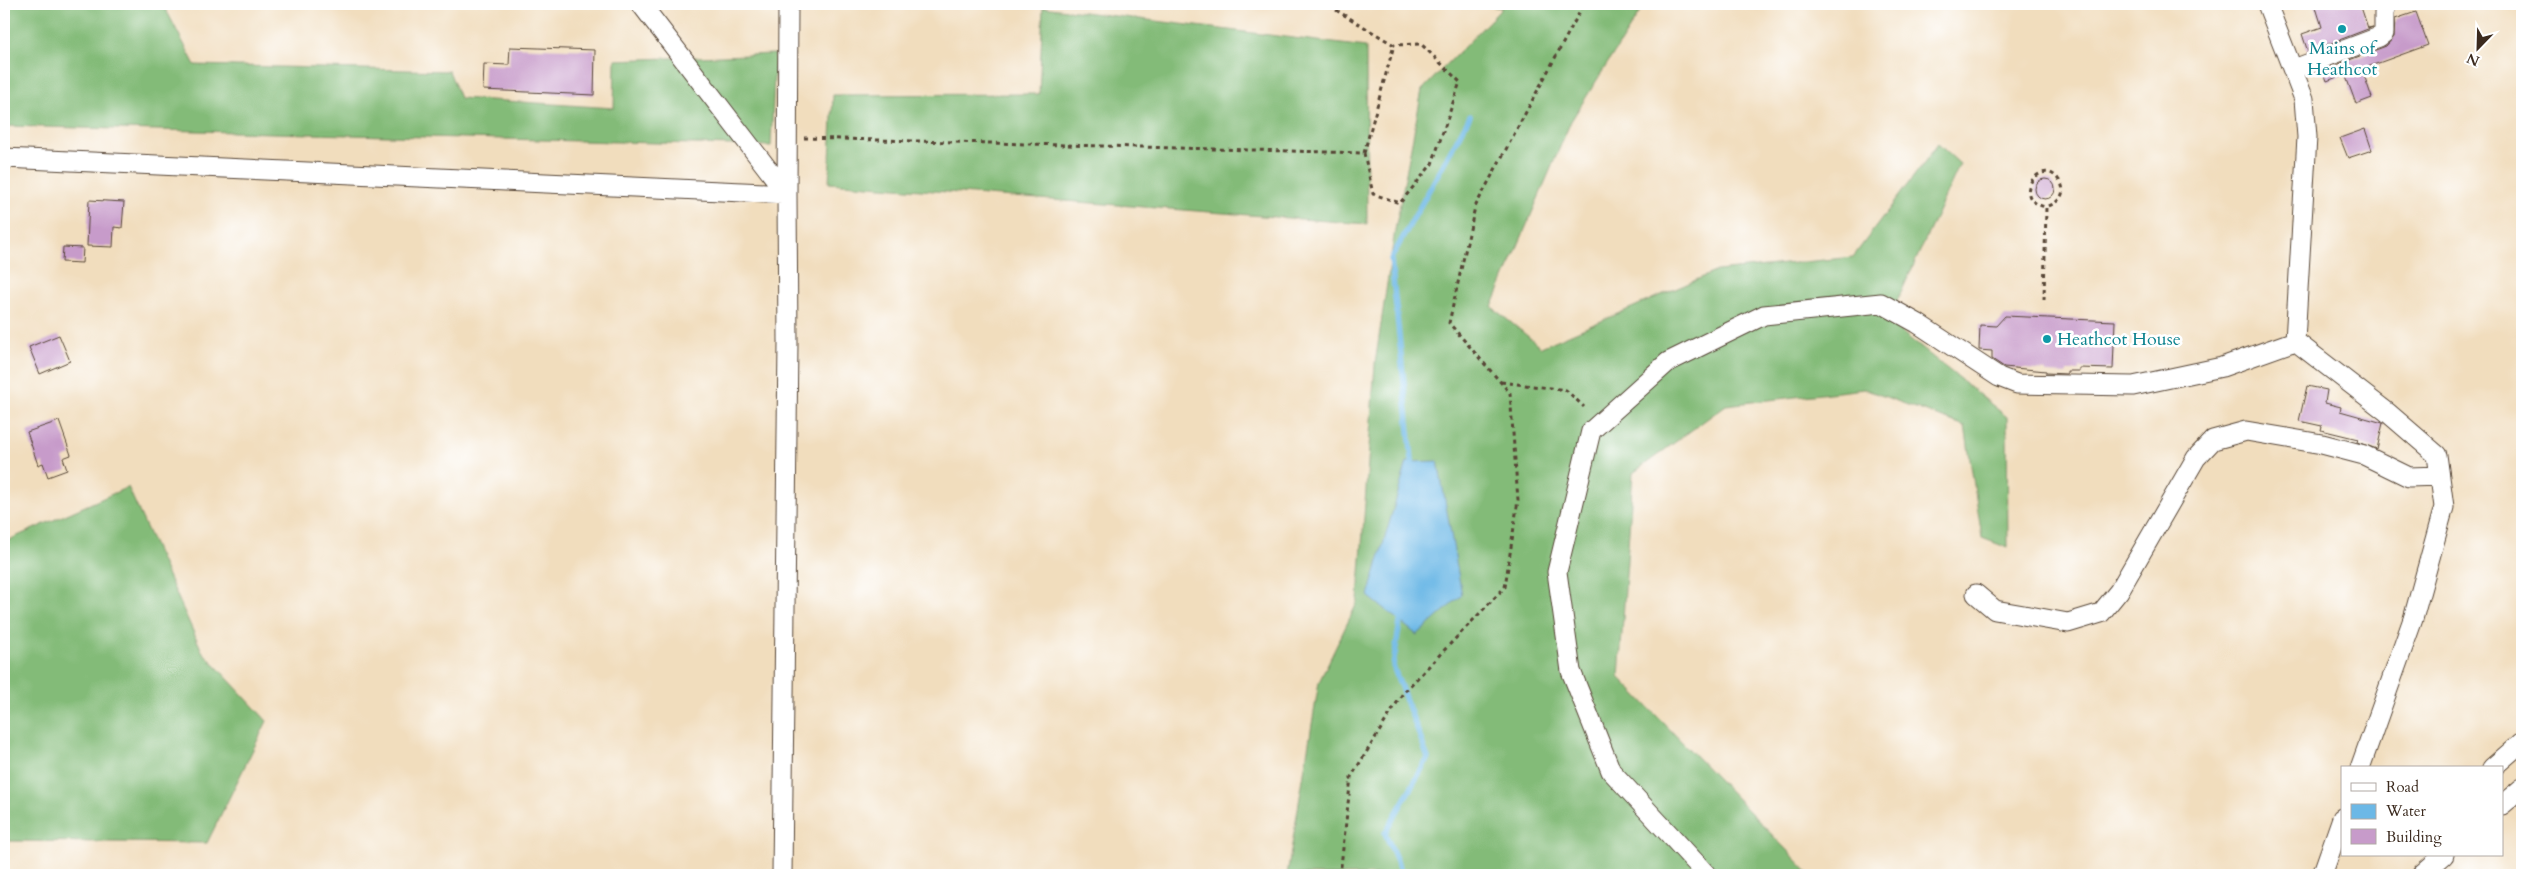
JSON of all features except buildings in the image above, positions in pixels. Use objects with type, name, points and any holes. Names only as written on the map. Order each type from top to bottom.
[{"type":"street","points":[[641,4],[787,194]]},
{"type":"street","points":[[782,875],[788,343],[788,4]]},
{"type":"street","points":[[2267,4],[2304,98],[2307,137],[2295,341]]},
{"type":"street","points":[[2294,69],[2379,37],[2384,33],[2384,12],[2387,4]]},
{"type":"street","points":[[4,158],[787,194]]},
{"type":"street","points":[[1707,875],[1612,771],[1571,671],[1557,572],[1590,431],[1668,362],[1764,315],[1881,303],[1917,323],[1999,377],[2017,384],[2133,386],[2222,367],[2295,341]]},
{"type":"street","points":[[2295,341],[2387,412],[2437,455],[2444,507],[2413,619],[2361,766]]},
{"type":"street","points":[[1976,594],[1995,610],[2068,623],[2101,613],[2119,590],[2196,458],[2213,440],[2246,432],[2322,444],[2364,455],[2409,477],[2440,476]]},
{"type":"street","points":[[2494,766],[2522,742]]},
{"type":"street","points":[[2504,804],[2522,788]]},
{"type":"street","points":[[2322,875],[2341,821]]},
{"type":"street","points":[[2422,874],[2428,856]]},
{"type":"street","points":[[2422,874],[2443,856]]},
{"type":"path","points":[[1326,4],[1394,45],[1421,44],[1460,82],[1432,164],[1400,203],[1373,194],[1364,153],[1394,45]]},
{"type":"path","points":[[1340,875],[1351,777],[1403,693],[1505,587],[1518,500],[1510,393],[1449,323],[1475,207],[1584,4]]},
{"type":"path","points":[[788,138],[1364,153]]},
{"type":"path","points":[[2047,172],[2056,176],[2062,183],[2063,194],[2056,204],[2046,207],[2038,206],[2032,201],[2028,193],[2032,178],[2047,172]]},
{"type":"path","points":[[2044,300],[2046,207]]},
{"type":"path","points":[[1501,382],[1566,390],[1584,407]]},
{"type":"green space","points":[[10,4],[163,4],[195,65],[449,71],[460,98],[614,108],[615,60],[775,54],[771,146],[4,126],[4,58]]},
{"type":"green space","points":[[1479,4],[1645,4],[1571,121],[1492,307],[1541,347],[1717,271],[1853,257],[1938,144],[1960,164],[1888,321],[2007,417],[2008,548],[1982,538],[1965,426],[1864,389],[1726,405],[1633,473],[1619,677],[1811,875],[1287,875],[1319,682],[1358,601],[1375,364],[1395,230],[1422,90],[1502,8]]},
{"type":"green space","points":[[1043,7],[1366,47],[1367,224],[829,183],[833,95],[1039,94]]},
{"type":"green space","points":[[128,487],[202,651],[267,721],[207,843],[8,841],[4,829],[4,542]]},
{"type":"water","points":[[1438,461],[1462,595],[1417,635],[1368,596],[1407,462]]},
{"type":"waterway","points":[[1413,469],[1391,259],[1470,116]]},
{"type":"waterway","points":[[1401,616],[1393,666],[1428,758],[1385,833],[1403,875]]},
{"type":"place","name":"Mains of Heathcot","points":[[2342,29]]},
{"type":"place","name":"Heathcot House","points":[[2047,339]]}]
